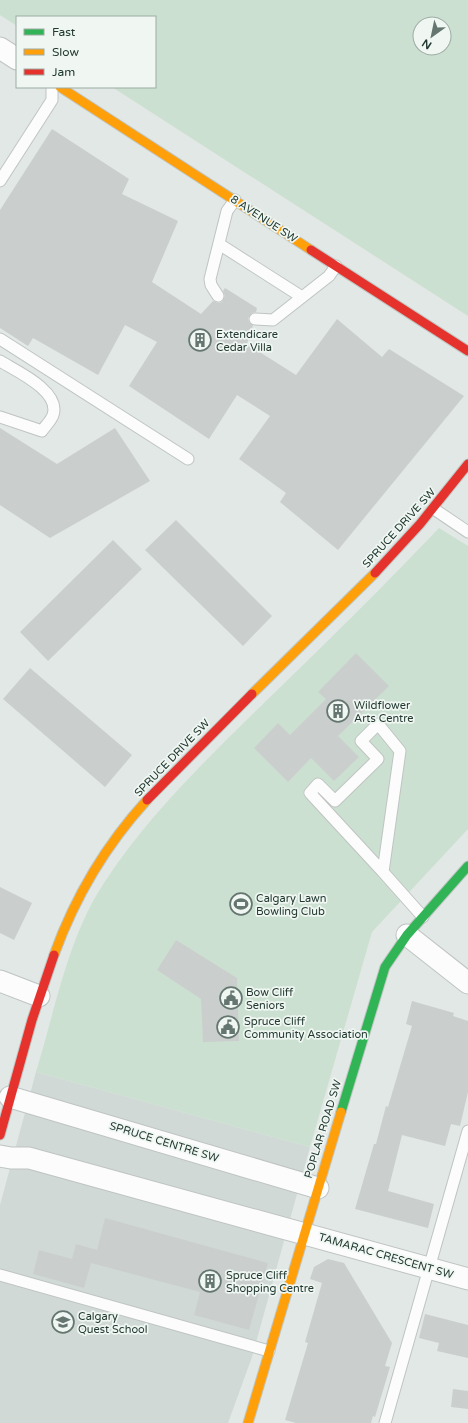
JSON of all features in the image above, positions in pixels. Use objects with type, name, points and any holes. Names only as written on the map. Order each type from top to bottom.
[{"type":"street","points":[[0,48],[16,58]]},
{"type":"street","name":"8 AVENUE SW","points":[[62,88],[468,351]]},
{"type":"street","name":"SPRUCE DRIVE SW","points":[[0,1135],[6,1106],[52,960],[82,891],[114,839],[145,802],[189,757],[378,570],[434,509],[468,464]]},
{"type":"street","name":"POPLAR ROAD SW","points":[[248,1423],[268,1351],[385,967],[407,935],[468,866]]},
{"type":"street","points":[[407,935],[468,984]]},
{"type":"street","points":[[0,981],[40,996]]},
{"type":"street","name":"SPRUCE CENTRE SW","points":[[6,1106],[318,1188]]},
{"type":"street","points":[[0,1156],[11,1158],[29,1158],[304,1233]]},
{"type":"street","name":"TAMARAC CRESCENT SW","points":[[304,1233],[468,1279]]},
{"type":"lane","points":[[0,181],[52,100],[52,88]]},
{"type":"lane","points":[[218,296],[211,285],[210,279],[227,211],[235,200]]},
{"type":"lane","points":[[219,244],[302,297]]},
{"type":"lane","points":[[255,319],[273,320],[329,276],[336,266]]},
{"type":"lane","points":[[0,339],[188,459]]},
{"type":"lane","points":[[0,361],[46,391],[53,404],[53,415],[42,431],[0,418]]},
{"type":"lane","points":[[434,509],[468,532]]},
{"type":"lane","points":[[383,872],[400,751],[378,724],[361,741],[378,760],[335,801],[318,784],[310,793],[423,917]]},
{"type":"lane","points":[[385,1423],[468,1131]]},
{"type":"lane","points":[[0,1276],[268,1351]]},
{"type":"shaded area","points":[[36,1072],[310,1147],[252,1357],[228,1423],[0,1423],[0,1205]]},
{"type":"green space","points":[[0,0],[468,0],[468,316],[114,88],[156,88],[156,16],[16,16],[16,25],[0,15]]},
{"type":"green space","points":[[439,528],[468,546],[468,829],[372,932],[310,1147],[36,1072],[64,974],[81,927],[104,883],[121,858],[159,811],[201,766],[353,616]]},
{"type":"building","name":"Extendicare Cedar Villa","points":[[52,129],[129,179],[122,194],[178,221],[152,282],[201,314],[213,301],[218,303],[222,302],[225,296],[223,291],[225,288],[257,308],[256,312],[252,313],[248,318],[249,322],[253,325],[247,344],[296,375],[337,319],[382,357],[389,349],[464,396],[338,550],[280,502],[286,493],[239,459],[270,416],[237,395],[209,439],[129,386],[157,342],[125,325],[98,375],[33,338],[28,346],[0,328],[0,210]]},
{"type":"building","points":[[0,428],[57,464],[115,428],[150,481],[50,538],[0,505]]},
{"type":"building","points":[[176,520],[272,616],[243,646],[145,550]]},
{"type":"building","points":[[113,540],[142,569],[48,661],[20,632]]},
{"type":"building","name":"Wildflower Arts Centre","points":[[356,653],[389,686],[338,736],[359,757],[334,781],[311,758],[288,782],[254,748],[278,723],[290,735],[326,699],[318,692]]},
{"type":"building","points":[[30,668],[132,755],[105,787],[3,699]]},
{"type":"building","points":[[0,887],[32,903],[14,940],[0,933]]},
{"type":"building","points":[[176,940],[237,978],[239,1041],[203,1042],[201,999],[157,970]]},
{"type":"building","points":[[412,1001],[454,1013],[453,1016],[468,1021],[468,1092],[460,1126],[451,1124],[445,1146],[402,1135],[388,1191],[434,1204],[428,1228],[355,1209],[412,1026],[406,1024]]},
{"type":"building","name":"Spruce Cliff Shopping Centre","points":[[105,1218],[268,1263],[249,1330],[194,1315],[200,1292],[91,1263],[84,1288],[33,1274],[39,1250],[72,1259],[76,1244],[97,1250]]},
{"type":"building","points":[[328,1259],[344,1263],[392,1343],[385,1366],[390,1367],[375,1417],[373,1416],[371,1423],[296,1423],[285,1420],[308,1343],[305,1342],[322,1283],[310,1279],[314,1267]]},
{"type":"building","points":[[425,1314],[468,1325],[468,1358],[437,1351],[439,1343],[419,1338]]},
{"type":"building","points":[[453,1389],[468,1391],[468,1409],[451,1407]]},
{"type":"traffic: fast","points":[[341,1112],[385,967],[407,935],[468,866]]},
{"type":"traffic: slow","points":[[62,88],[311,250]]},
{"type":"traffic: slow","points":[[252,694],[375,573]]},
{"type":"traffic: slow","points":[[54,955],[71,913],[93,873],[118,835],[147,800]]},
{"type":"traffic: slow","points":[[248,1423],[341,1112]]},
{"type":"traffic: jam","points":[[311,250],[468,351]]},
{"type":"traffic: jam","points":[[375,573],[420,524],[468,464]]},
{"type":"traffic: jam","points":[[147,800],[252,694]]},
{"type":"traffic: jam","points":[[0,1135],[32,1020],[54,955]]},
{"type":"place","name":"Extendicare Cedar Villa","points":[[200,340]]},
{"type":"place","name":"Wildflower Arts Centre","points":[[338,711]]},
{"type":"place","name":"Calgary Lawn Bowling Club","points":[[241,904]]},
{"type":"place","name":"Bow Cliff Seniors","points":[[231,998]]},
{"type":"place","name":"Spruce Cliff Community Association","points":[[228,1027]]},
{"type":"place","name":"Spruce Cliff Shopping Centre","points":[[210,1281]]},
{"type":"place","name":"Calgary Quest School","points":[[63,1322]]}]
